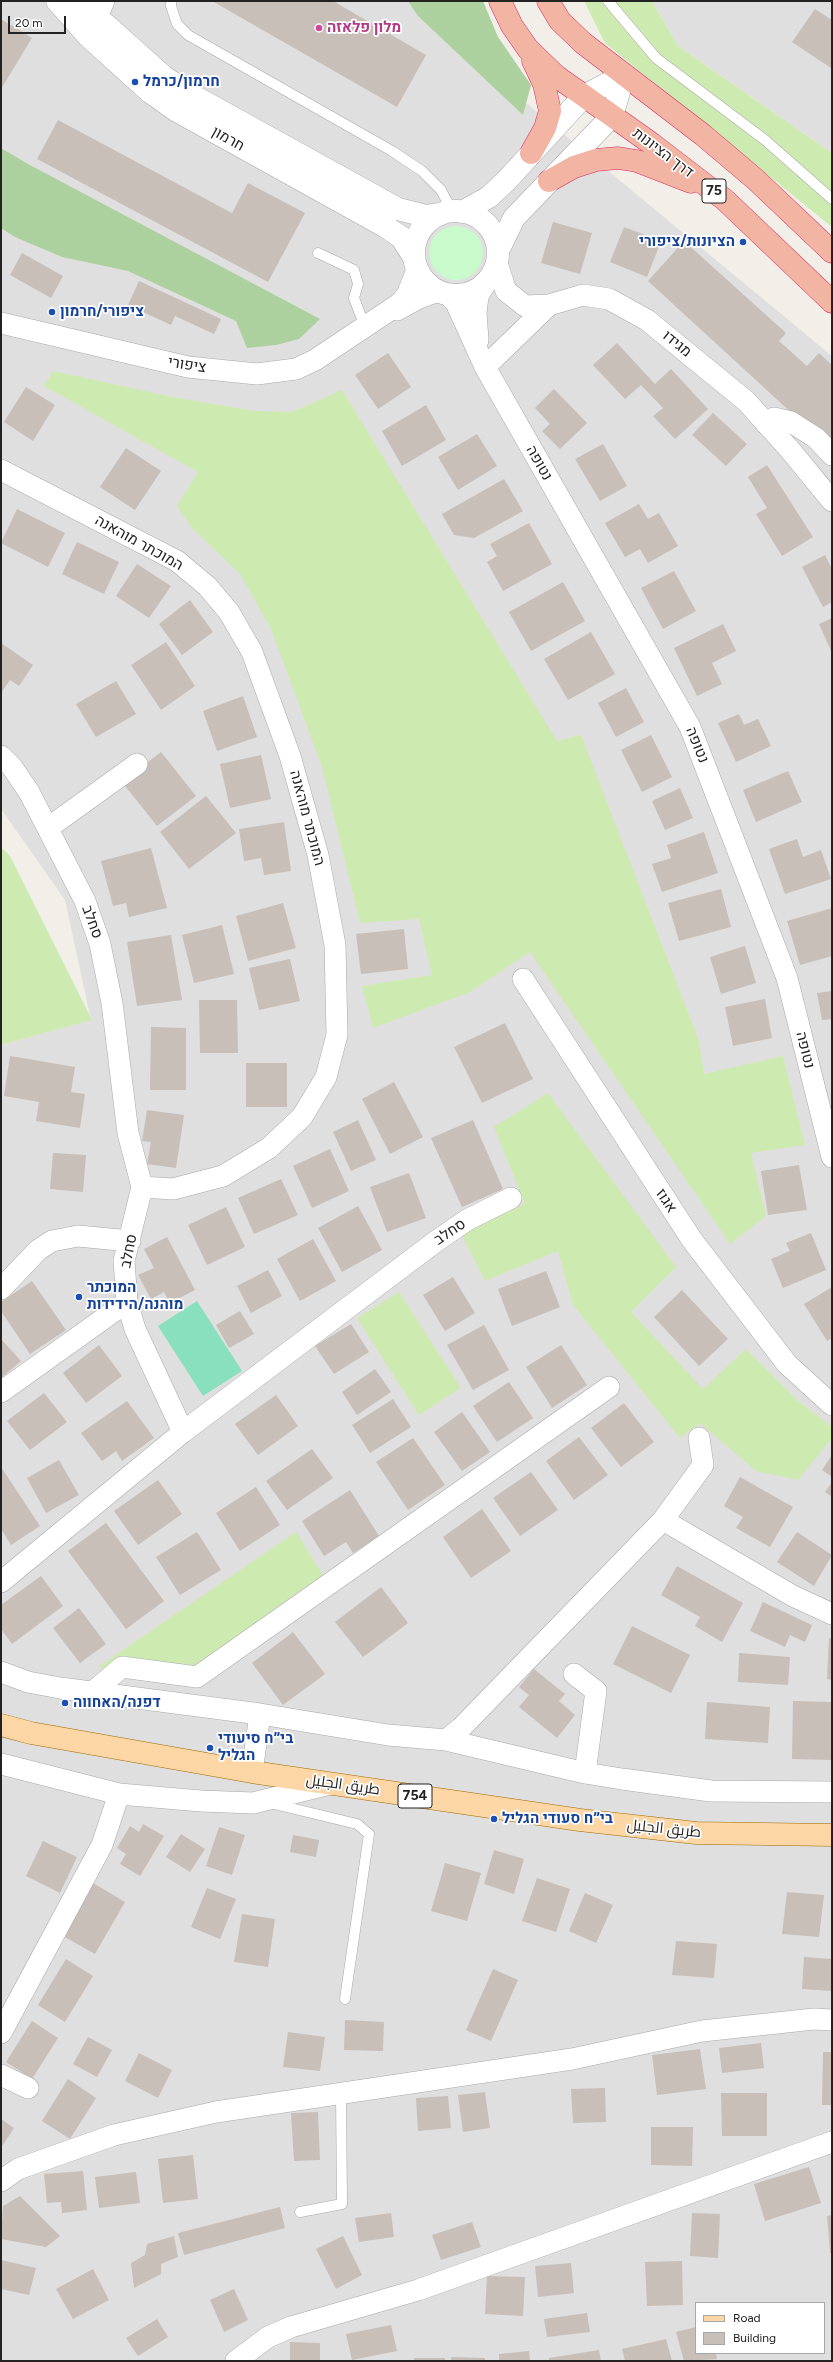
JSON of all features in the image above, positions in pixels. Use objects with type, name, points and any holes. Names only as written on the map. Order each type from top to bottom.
[{"type":"highway","name":"דרך הציונות","points":[[500,1],[512,26],[528,49],[556,76],[712,190],[832,302]]},
{"type":"highway","name":"75","points":[[548,1],[560,22],[583,43],[697,130],[755,179],[832,252]]},
{"type":"highway","points":[[528,49],[544,84],[550,111],[545,128],[531,153]]},
{"type":"highway","points":[[549,181],[574,167],[596,160],[618,158],[637,161],[712,190]]},
{"type":"main road","name":"طريق الجليل","points":[[1,1725],[31,1733],[252,1772],[580,1820],[696,1833],[832,1835]]},
{"type":"street","name":"חרמון","points":[[57,1],[96,18],[150,92],[177,111],[386,227],[401,237],[415,263]]},
{"type":"street","name":"חרמון","points":[[76,1],[163,76],[188,93],[398,209],[426,216],[452,212]]},
{"type":"street","points":[[624,75],[612,116],[514,218],[498,257],[493,274],[485,284],[475,291],[462,295],[444,293],[429,286],[415,263],[415,243],[420,230],[429,220],[489,197],[584,96],[624,75]]},
{"type":"street","points":[[452,212],[476,216],[487,225],[495,237],[498,257]]},
{"type":"street","name":"מגידו","points":[[498,257],[506,291],[525,306],[548,305],[583,296],[608,299],[646,320],[746,401],[791,450],[832,501]]},
{"type":"street","name":"ציפורי","points":[[1,323],[188,367],[257,374],[296,369],[315,360],[399,304],[407,295],[415,263]]},
{"type":"street","name":"נטופה","points":[[484,367],[476,332],[476,313],[478,296],[485,284]]},
{"type":"street","name":"ציפורי","points":[[365,327],[417,299],[444,293]]},
{"type":"street","name":"נטופה","points":[[444,293],[456,303],[484,367],[690,727],[787,978],[832,1157]]},
{"type":"street","points":[[484,367],[548,305]]},
{"type":"street","points":[[766,424],[774,418],[791,422],[816,438],[832,455]]},
{"type":"street","name":"המוכתר מוהאנה","points":[[1,470],[177,561],[207,586],[229,612],[252,652],[290,756],[318,855],[335,945],[337,1035],[326,1077],[302,1117],[269,1148],[223,1176],[173,1189],[142,1187]]},
{"type":"street","name":"סחלב","points":[[1,756],[12,767],[30,792],[85,901],[100,944],[112,1004],[128,1133],[142,1187],[124,1261],[127,1302],[135,1330],[183,1432],[435,1242],[467,1220],[511,1198]]},
{"type":"street","points":[[48,828],[137,764]]},
{"type":"street","name":"אגוז","points":[[523,979],[692,1240],[787,1364],[832,1405]]},
{"type":"street","points":[[1,1289],[38,1250],[52,1241],[78,1236],[130,1241]]},
{"type":"street","points":[[1,1392],[127,1302]]},
{"type":"street","points":[[94,1691],[122,1667],[197,1678],[609,1387]]},
{"type":"street","points":[[1,1582],[183,1432]]},
{"type":"street","points":[[446,1740],[461,1728],[663,1520],[703,1465],[699,1438]]},
{"type":"street","points":[[663,1520],[793,1596],[832,1614]]},
{"type":"street","points":[[1,1672],[36,1683],[60,1688],[94,1691],[260,1714],[388,1735],[446,1740],[584,1773],[711,1791],[832,1792]]},
{"type":"street","points":[[574,1674],[596,1691],[584,1773]]},
{"type":"street","points":[[252,1772],[260,1714]]},
{"type":"street","points":[[1,1764],[119,1794],[201,1801],[253,1803],[332,1784]]},
{"type":"street","points":[[1,2033],[102,1846],[119,1794]]},
{"type":"street","points":[[1,2182],[18,2170],[114,2135],[216,2112],[572,2059],[702,2031],[814,2019],[832,2020]]},
{"type":"street","points":[[1,2075],[28,2088]]},
{"type":"street","points":[[236,2361],[268,2337],[291,2327],[418,2290],[832,2142]]},
{"type":"lane","points":[[171,1],[171,6],[177,24],[188,35],[392,151],[422,171],[441,190],[452,212]]},
{"type":"lane","points":[[608,1],[656,58],[765,140],[832,199]]},
{"type":"lane","points":[[318,253],[354,270],[358,284],[354,298],[365,327]]},
{"type":"lane","points":[[262,1801],[357,1824],[368,1834],[345,1999]]},
{"type":"lane","points":[[300,2212],[342,2204],[341,2093]]},
{"type":"shaded area","points":[[1,1],[463,1],[508,88],[832,356],[832,2361],[1,2361],[1,1045],[91,1020],[65,900],[1,809]]},
{"type":"shaded area","points":[[652,1],[832,1],[832,153],[678,46]]},
{"type":"green space","points":[[408,1],[483,1],[498,37],[531,85],[523,115],[418,16]]},
{"type":"green space","points":[[584,1],[652,1],[678,46],[832,153],[832,227],[605,43]]},
{"type":"green space","points":[[1,148],[28,164],[320,319],[299,339],[276,345],[247,348],[236,321],[128,271],[62,257],[15,237],[1,228]]},
{"type":"green space","points":[[451,226],[461,226],[471,230],[479,238],[483,248],[483,258],[479,268],[471,276],[461,280],[451,280],[441,276],[433,268],[429,258],[429,248],[433,238],[441,230]]},
{"type":"green space","points":[[53,371],[173,397],[255,411],[292,412],[342,390],[557,741],[581,735],[699,1041],[704,1074],[783,1056],[805,1145],[751,1153],[766,1216],[730,1244],[530,952],[468,993],[373,1028],[362,986],[432,975],[419,919],[360,923],[322,767],[271,629],[240,574],[192,528],[177,506],[198,472],[44,386]]},
{"type":"green space","points":[[1,847],[10,856],[92,1020],[1,1045]]},
{"type":"green space","points":[[548,1093],[676,1267],[631,1312],[703,1389],[746,1349],[798,1401],[832,1427],[832,1438],[798,1480],[756,1471],[700,1423],[680,1438],[573,1305],[558,1251],[485,1281],[460,1232],[525,1204],[494,1127]]},
{"type":"green space","points":[[399,1292],[461,1388],[419,1415],[357,1318]]},
{"type":"green space","points":[[197,1301],[242,1371],[203,1396],[158,1326]]},
{"type":"green space","points":[[296,1532],[324,1577],[179,1683],[98,1667]]},
{"type":"building","name":"מלון פלאזה","points":[[212,1],[333,1],[426,55],[397,107]]},
{"type":"building","points":[[815,9],[832,20],[831,68],[792,42]]},
{"type":"building","points":[[1,19],[32,38],[1,89]]},
{"type":"building","points":[[58,120],[232,213],[248,183],[305,213],[268,282],[37,159]]},
{"type":"building","points":[[553,222],[592,233],[580,274],[541,263]]},
{"type":"building","points":[[624,227],[661,241],[647,277],[610,262]]},
{"type":"building","points":[[684,241],[786,333],[779,341],[807,366],[819,353],[832,365],[832,450],[648,281]]},
{"type":"building","points":[[22,253],[63,276],[51,298],[10,275]]},
{"type":"building","points":[[139,281],[221,319],[214,334],[175,316],[171,325],[128,305]]},
{"type":"building","points":[[617,343],[655,384],[671,369],[708,409],[675,439],[653,416],[663,408],[641,385],[625,399],[593,365]]},
{"type":"building","points":[[388,353],[411,387],[378,409],[355,375]]},
{"type":"building","points":[[26,387],[55,405],[33,441],[4,422]]},
{"type":"building","points":[[554,389],[587,423],[560,449],[542,431],[550,424],[535,408]]},
{"type":"building","points":[[426,405],[446,440],[402,466],[382,431]]},
{"type":"building","points":[[713,413],[747,444],[726,466],[692,435]]},
{"type":"building","points":[[477,434],[497,466],[458,490],[438,457]]},
{"type":"building","points":[[603,444],[627,486],[600,501],[575,459]]},
{"type":"building","points":[[126,448],[161,471],[135,510],[100,487]]},
{"type":"building","points":[[767,465],[813,537],[782,556],[756,514],[767,508],[748,477]]},
{"type":"building","points":[[504,479],[523,511],[474,538],[454,535],[442,514]]},
{"type":"building","points":[[639,504],[648,519],[659,513],[678,546],[648,563],[640,549],[625,557],[605,523]]},
{"type":"building","points":[[17,509],[65,533],[48,567],[1,543]]},
{"type":"building","points":[[529,523],[552,564],[503,591],[487,562],[497,556],[490,544]]},
{"type":"building","points":[[77,542],[119,562],[104,594],[62,574]]},
{"type":"building","points":[[825,555],[832,569],[832,602],[823,607],[802,567]]},
{"type":"building","points":[[137,564],[171,586],[149,618],[116,596]]},
{"type":"building","points":[[674,571],[696,611],[663,629],[641,588]]},
{"type":"building","points":[[563,582],[585,621],[531,651],[509,612]]},
{"type":"building","points":[[190,600],[213,632],[182,655],[159,624]]},
{"type":"building","points":[[832,618],[832,653],[819,624]]},
{"type":"building","points":[[723,624],[736,651],[712,663],[722,684],[697,696],[674,648]]},
{"type":"building","points":[[591,632],[615,674],[568,700],[544,659]]},
{"type":"building","points":[[166,642],[195,686],[161,710],[131,665]]},
{"type":"building","points":[[1,643],[33,665],[19,686],[10,680],[1,693]]},
{"type":"building","points":[[116,681],[136,714],[96,737],[76,704]]},
{"type":"building","points":[[626,688],[644,722],[616,737],[598,703]]},
{"type":"building","points":[[243,696],[257,737],[217,751],[203,711]]},
{"type":"building","points":[[739,714],[744,725],[758,719],[771,746],[736,762],[718,723]]},
{"type":"building","points":[[651,735],[672,777],[642,792],[621,750]]},
{"type":"building","points":[[161,752],[196,796],[157,826],[122,782]]},
{"type":"building","points":[[261,755],[271,799],[230,808],[220,764]]},
{"type":"building","points":[[788,771],[802,802],[756,822],[743,790]]},
{"type":"building","points":[[680,788],[693,818],[665,830],[652,801]]},
{"type":"building","points":[[206,796],[236,833],[189,869],[160,832]]},
{"type":"building","points":[[284,822],[291,871],[264,875],[261,858],[244,861],[239,829]]},
{"type":"building","points":[[704,832],[718,873],[662,892],[652,864],[671,858],[667,845]]},
{"type":"building","points":[[797,839],[803,857],[821,850],[831,879],[785,894],[769,849]]},
{"type":"building","points":[[151,848],[167,908],[129,917],[126,903],[113,906],[101,861]]},
{"type":"building","points":[[721,889],[731,927],[679,941],[668,903]]},
{"type":"building","points":[[283,903],[296,948],[248,961],[236,916]]},
{"type":"building","points":[[832,908],[832,956],[800,965],[787,921]]},
{"type":"building","points":[[222,925],[234,974],[194,983],[182,935]]},
{"type":"building","points":[[404,929],[408,969],[361,974],[356,934]]},
{"type":"building","points":[[171,935],[182,1000],[137,1006],[127,942]]},
{"type":"building","points":[[745,946],[756,983],[721,994],[710,957]]},
{"type":"building","points":[[290,959],[300,1001],[259,1010],[249,968]]},
{"type":"building","points":[[832,991],[832,1019],[822,1020],[817,993]]},
{"type":"building","points":[[765,999],[772,1038],[733,1046],[725,1007]]},
{"type":"building","points":[[199,1000],[237,1000],[238,1053],[200,1053]]},
{"type":"building","points":[[505,1023],[533,1079],[482,1103],[454,1047]]},
{"type":"building","points":[[151,1027],[186,1028],[186,1090],[150,1090]]},
{"type":"building","points":[[10,1056],[75,1067],[71,1092],[85,1094],[80,1128],[36,1121],[39,1102],[4,1096]]},
{"type":"building","points":[[246,1063],[287,1063],[287,1107],[246,1107]]},
{"type":"building","points":[[394,1082],[423,1137],[390,1154],[362,1099]]},
{"type":"building","points":[[147,1110],[184,1115],[176,1168],[147,1164],[151,1142],[142,1141]]},
{"type":"building","points":[[358,1120],[376,1160],[351,1171],[333,1132]]},
{"type":"building","points":[[473,1120],[503,1189],[462,1207],[431,1138]]},
{"type":"building","points":[[330,1149],[349,1191],[312,1208],[293,1166]]},
{"type":"building","points":[[53,1153],[86,1155],[83,1192],[50,1189]]},
{"type":"building","points":[[799,1165],[807,1210],[768,1215],[761,1171]]},
{"type":"building","points":[[409,1173],[426,1218],[387,1232],[370,1187]]},
{"type":"building","points":[[281,1179],[298,1215],[254,1234],[238,1198]]},
{"type":"building","points":[[358,1206],[382,1250],[342,1272],[318,1228]]},
{"type":"building","points":[[226,1207],[245,1247],[207,1265],[188,1225]]},
{"type":"building","points":[[811,1233],[826,1270],[783,1288],[771,1259],[790,1251],[786,1243]]},
{"type":"building","points":[[167,1237],[195,1290],[170,1303],[164,1292],[151,1299],[138,1275],[154,1268],[144,1249]]},
{"type":"building","points":[[313,1239],[336,1281],[300,1301],[277,1259]]},
{"type":"building","points":[[268,1270],[282,1296],[251,1313],[237,1286]]},
{"type":"building","points":[[546,1271],[560,1307],[512,1326],[498,1289]]},
{"type":"building","points":[[453,1277],[475,1313],[445,1331],[423,1295]]},
{"type":"building","points":[[32,1281],[66,1330],[30,1354],[1,1311],[1,1302]]},
{"type":"building","points":[[832,1287],[832,1338],[827,1341],[804,1304]]},
{"type":"building","points":[[682,1290],[728,1339],[699,1366],[654,1317]]},
{"type":"building","points":[[240,1311],[254,1334],[229,1348],[216,1325]]},
{"type":"building","points":[[351,1324],[369,1352],[334,1374],[315,1346]]},
{"type":"building","points":[[484,1325],[509,1370],[473,1390],[447,1345]]},
{"type":"building","points":[[1,1339],[21,1361],[1,1378]]},
{"type":"building","points":[[99,1345],[122,1376],[86,1403],[63,1373]]},
{"type":"building","points":[[561,1345],[587,1385],[552,1408],[526,1367]]},
{"type":"building","points":[[375,1369],[391,1392],[357,1415],[342,1392]]},
{"type":"building","points":[[509,1382],[533,1418],[497,1442],[473,1406]]},
{"type":"building","points":[[44,1393],[67,1422],[30,1450],[7,1421]]},
{"type":"building","points":[[276,1395],[298,1426],[258,1455],[235,1424]]},
{"type":"building","points":[[393,1399],[411,1427],[370,1453],[352,1425]]},
{"type":"building","points":[[127,1401],[154,1438],[122,1461],[116,1451],[102,1461],[81,1433]]},
{"type":"building","points":[[624,1403],[654,1442],[621,1467],[591,1428]]},
{"type":"building","points":[[462,1412],[490,1452],[462,1471],[434,1432]]},
{"type":"building","points":[[579,1437],[608,1475],[574,1500],[546,1461]]},
{"type":"building","points":[[413,1438],[445,1485],[408,1510],[376,1462]]},
{"type":"building","points":[[312,1449],[333,1478],[287,1510],[266,1481]]},
{"type":"building","points":[[832,1455],[832,1477],[822,1470]]},
{"type":"building","points":[[59,1460],[79,1495],[46,1513],[27,1478]]},
{"type":"building","points":[[1,1467],[40,1526],[11,1545],[1,1529]]},
{"type":"building","points":[[531,1472],[558,1510],[520,1536],[493,1498]]},
{"type":"building","points":[[740,1477],[793,1507],[770,1547],[736,1528],[743,1517],[724,1506]]},
{"type":"building","points":[[158,1480],[182,1514],[138,1545],[114,1511]]},
{"type":"building","points":[[832,1482],[832,1497],[825,1492]]},
{"type":"building","points":[[256,1487],[280,1525],[240,1551],[216,1513]]},
{"type":"building","points":[[350,1490],[379,1536],[353,1553],[346,1542],[324,1556],[302,1521]]},
{"type":"building","points":[[482,1509],[511,1551],[471,1578],[443,1537]]},
{"type":"building","points":[[106,1523],[164,1601],[126,1629],[68,1551]]},
{"type":"building","points":[[197,1532],[221,1570],[180,1595],[156,1557]]},
{"type":"building","points":[[797,1532],[832,1555],[814,1586],[777,1562]]},
{"type":"building","points":[[677,1566],[743,1603],[722,1642],[695,1626],[700,1617],[661,1595]]},
{"type":"building","points":[[41,1576],[63,1606],[12,1644],[1,1629],[1,1605]]},
{"type":"building","points":[[381,1587],[408,1623],[363,1657],[335,1622]]},
{"type":"building","points":[[763,1602],[812,1625],[805,1642],[790,1635],[785,1647],[750,1631]]},
{"type":"building","points":[[79,1608],[106,1644],[80,1663],[53,1628]]},
{"type":"building","points":[[632,1626],[690,1655],[671,1693],[613,1664]]},
{"type":"building","points":[[293,1632],[325,1674],[283,1705],[252,1663]]},
{"type":"building","points":[[829,1638],[832,1639],[832,1680],[827,1679]]},
{"type":"building","points":[[739,1653],[790,1657],[788,1685],[738,1682]]},
{"type":"building","points":[[534,1669],[565,1694],[559,1701],[575,1715],[557,1738],[519,1707],[529,1695],[519,1687]]},
{"type":"building","points":[[793,1701],[832,1702],[832,1760],[792,1759]]},
{"type":"building","points":[[707,1702],[770,1707],[768,1743],[705,1739]]},
{"type":"building","points":[[143,1824],[164,1836],[140,1876],[120,1864],[126,1854],[117,1848],[130,1826],[139,1832]]},
{"type":"building","points":[[219,1827],[245,1835],[232,1875],[206,1866]]},
{"type":"building","points":[[181,1834],[205,1849],[190,1872],[166,1857]]},
{"type":"building","points":[[293,1835],[319,1840],[316,1857],[290,1852]]},
{"type":"building","points":[[43,1841],[77,1857],[60,1893],[26,1876]]},
{"type":"building","points":[[494,1850],[524,1859],[514,1894],[484,1884]]},
{"type":"building","points":[[445,1863],[481,1873],[467,1921],[431,1911]]},
{"type":"building","points":[[537,1878],[570,1889],[556,1932],[522,1921]]},
{"type":"building","points":[[93,1883],[125,1902],[95,1954],[63,1936]]},
{"type":"building","points":[[207,1888],[236,1899],[220,1939],[191,1927]]},
{"type":"building","points":[[787,1892],[824,1895],[819,1937],[782,1934]]},
{"type":"building","points":[[585,1893],[613,1905],[596,1943],[569,1931]]},
{"type":"building","points":[[242,1914],[275,1919],[268,1967],[234,1962]]},
{"type":"building","points":[[676,1941],[717,1944],[714,1978],[672,1975]]},
{"type":"building","points":[[804,1957],[832,1959],[832,1991],[802,1989]]},
{"type":"building","points":[[66,1959],[93,1976],[65,2022],[38,2005]]},
{"type":"building","points":[[493,1969],[518,1980],[491,2041],[466,2030]]},
{"type":"building","points":[[345,2020],[384,2022],[383,2051],[344,2050]]},
{"type":"building","points":[[32,2021],[58,2038],[32,2079],[6,2062]]},
{"type":"building","points":[[288,2032],[325,2037],[320,2071],[283,2067]]},
{"type":"building","points":[[88,2037],[112,2050],[97,2077],[73,2064]]},
{"type":"building","points":[[761,2043],[764,2068],[722,2073],[719,2048]]},
{"type":"building","points":[[700,2049],[706,2089],[657,2095],[652,2055]]},
{"type":"building","points":[[823,2052],[832,2052],[832,2105],[822,2105]]},
{"type":"building","points":[[139,2053],[172,2070],[158,2098],[125,2081]]},
{"type":"building","points":[[68,2079],[96,2098],[70,2139],[42,2121]]},
{"type":"building","points":[[605,2088],[606,2122],[573,2123],[571,2089]]},
{"type":"building","points":[[485,2092],[490,2128],[463,2132],[458,2095]]},
{"type":"building","points":[[721,2093],[767,2093],[767,2136],[722,2136]]},
{"type":"building","points":[[448,2096],[451,2128],[418,2131],[416,2098]]},
{"type":"building","points":[[318,2112],[320,2160],[294,2161],[291,2113]]},
{"type":"building","points":[[1,2119],[14,2128],[1,2148]]},
{"type":"building","points":[[651,2127],[693,2127],[692,2166],[651,2165]]},
{"type":"building","points":[[193,2155],[198,2199],[163,2203],[158,2159]]},
{"type":"building","points":[[809,2167],[821,2203],[765,2221],[754,2184]]},
{"type":"building","points":[[83,2171],[87,2210],[62,2213],[61,2202],[47,2203],[44,2174]]},
{"type":"building","points":[[136,2172],[140,2203],[99,2208],[95,2177]]},
{"type":"building","points":[[20,2196],[60,2236],[46,2247],[1,2239],[3,2206]]},
{"type":"building","points":[[280,2207],[285,2228],[184,2255],[178,2233]]},
{"type":"building","points":[[391,2213],[394,2237],[359,2242],[355,2218]]},
{"type":"building","points":[[692,2213],[720,2214],[718,2258],[690,2256]]},
{"type":"building","points":[[832,2215],[832,2253],[830,2253],[827,2216]]},
{"type":"building","points":[[472,2222],[481,2247],[441,2260],[432,2235]]},
{"type":"building","points":[[174,2236],[178,2257],[161,2264],[161,2274],[134,2288],[131,2263],[145,2255],[147,2244]]},
{"type":"building","points":[[343,2236],[362,2275],[336,2289],[316,2249]]},
{"type":"building","points":[[1,2260],[36,2268],[29,2295],[1,2289]]},
{"type":"building","points":[[682,2261],[683,2305],[647,2306],[645,2262]]},
{"type":"building","points":[[571,2263],[574,2293],[538,2297],[535,2266]]},
{"type":"building","points":[[93,2269],[109,2300],[73,2319],[56,2289]]},
{"type":"building","points":[[487,2276],[525,2277],[523,2316],[485,2314]]},
{"type":"building","points":[[234,2289],[248,2320],[224,2332],[210,2300]]},
{"type":"building","points":[[587,2313],[590,2332],[547,2337],[544,2319]]},
{"type":"building","points":[[157,2319],[168,2337],[138,2356],[126,2338]]},
{"type":"building","points":[[391,2325],[397,2351],[352,2360],[346,2334]]},
{"type":"building","points":[[695,2327],[695,2354],[716,2354],[717,2359],[684,2361],[676,2332]]},
{"type":"building","points":[[666,2339],[672,2361],[625,2361],[622,2349]]},
{"type":"building","points":[[290,2342],[320,2343],[320,2361],[290,2361]]},
{"type":"building","points":[[599,2350],[601,2361],[549,2361],[549,2358]]},
{"type":"building","points":[[529,2351],[530,2361],[499,2361],[499,2354]]},
{"type":"building","points":[[451,2357],[485,2358],[485,2361],[451,2361]]},
{"type":"building","points":[[414,2358],[445,2358],[445,2361],[414,2361]]},
{"type":"place","name":"מלון פלאזה","points":[[319,28]]},
{"type":"place","name":"חרמון/כרמל","points":[[135,82]]},
{"type":"place","name":"הציונות/ציפורי","points":[[743,242]]},
{"type":"place","name":"ציפורי/חרמון","points":[[52,312]]},
{"type":"place","name":"המוכתר מוהנה/הידידות","points":[[79,1297]]},
{"type":"place","name":"דפנה/האחווה","points":[[65,1703]]},
{"type":"place","name":"בי״ח סיעודי הגליל","points":[[210,1748]]},
{"type":"place","name":"בי״ח סעודי הגליל","points":[[494,1819]]}]
